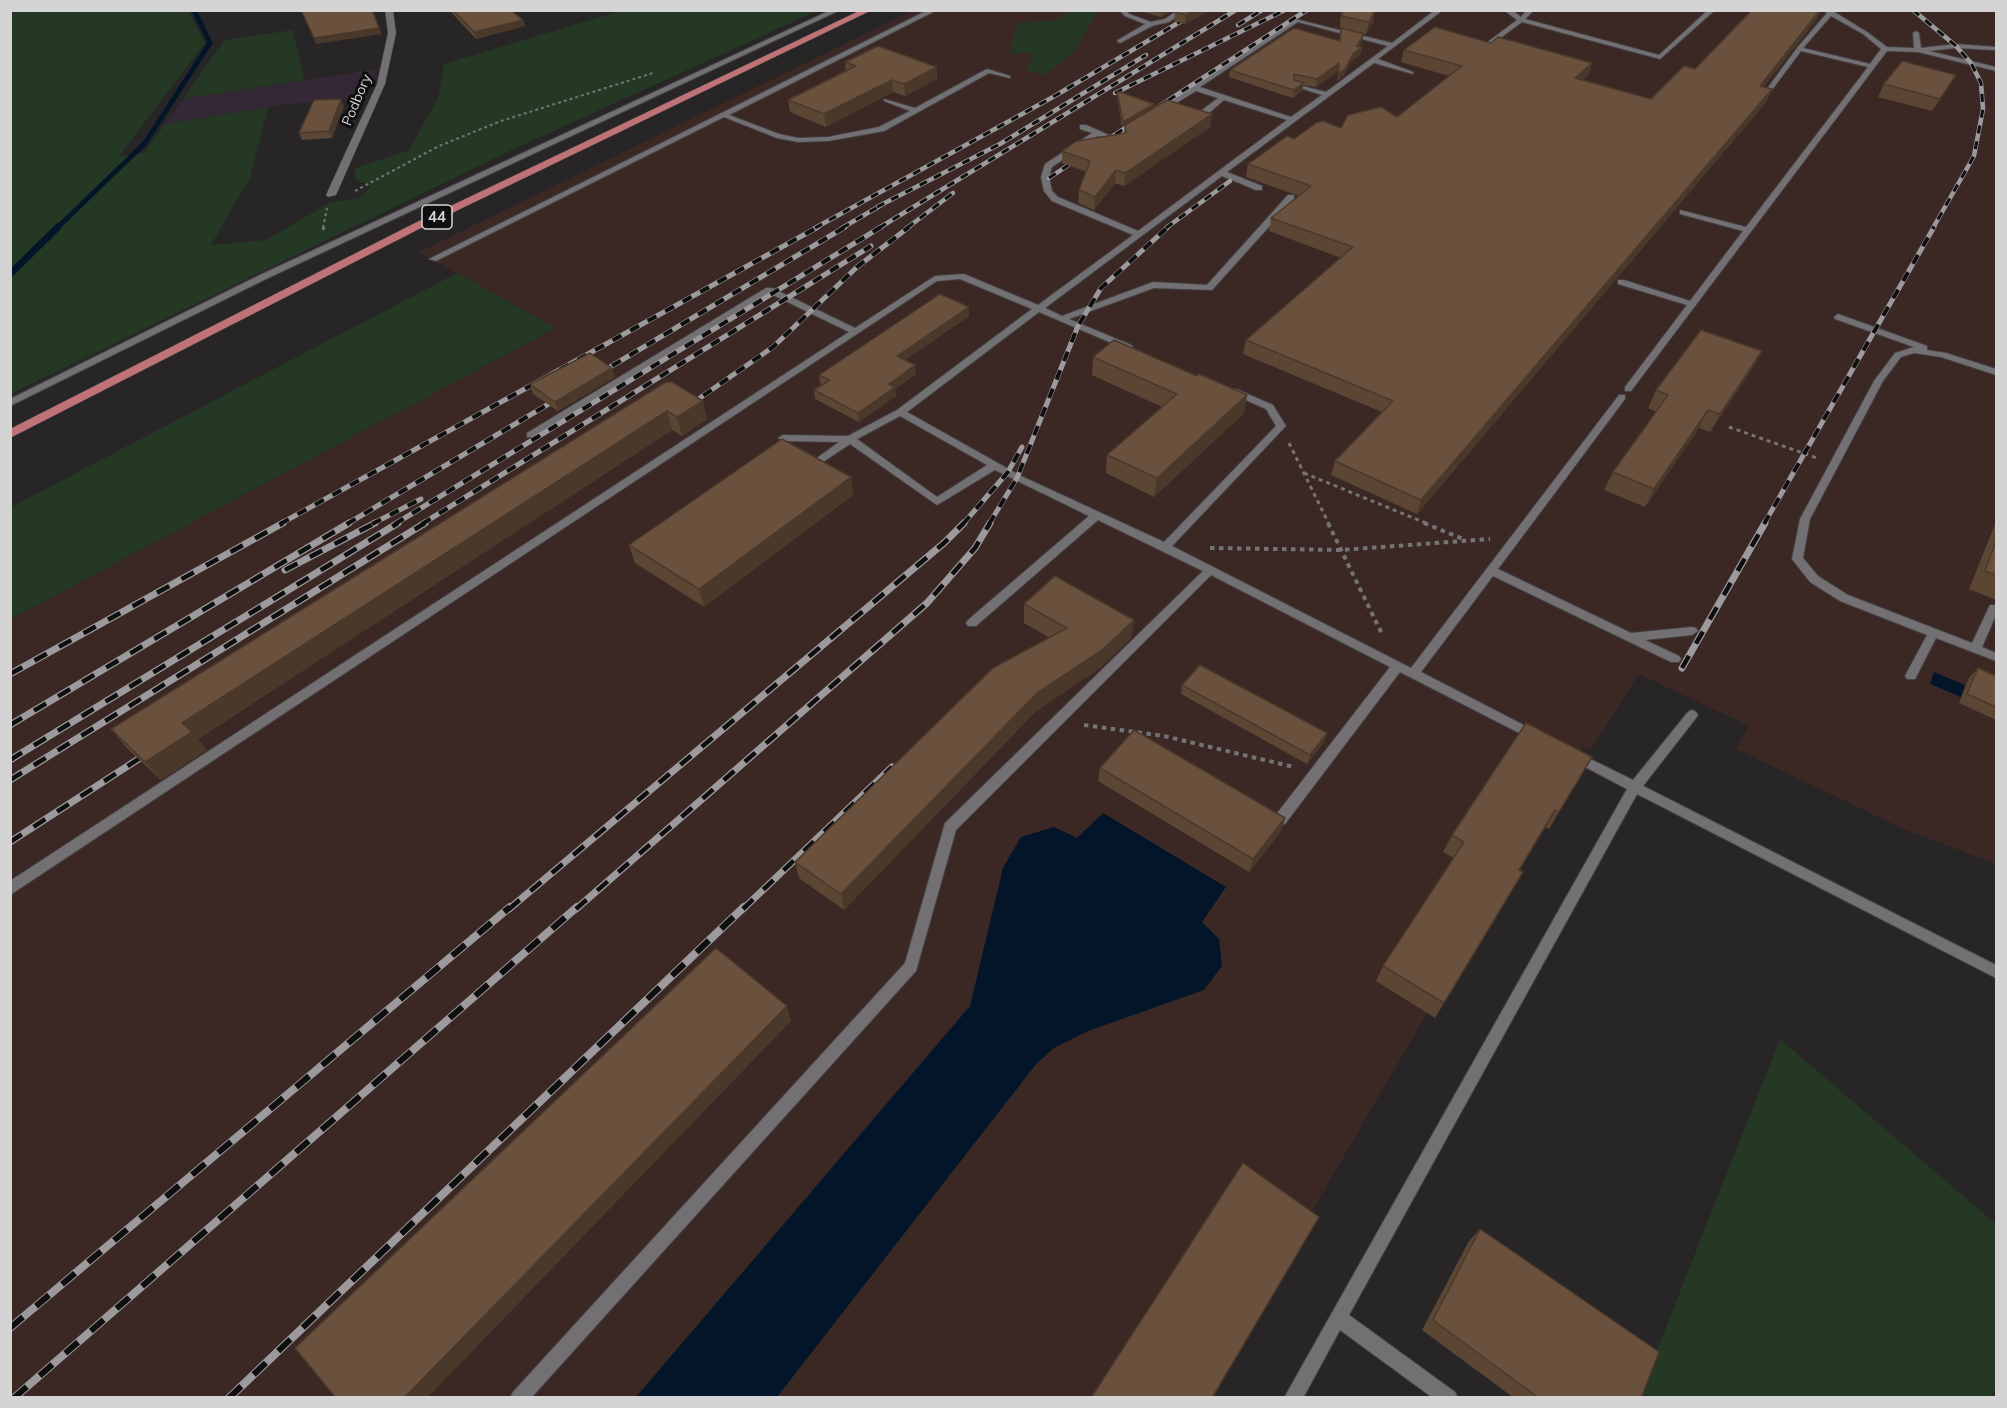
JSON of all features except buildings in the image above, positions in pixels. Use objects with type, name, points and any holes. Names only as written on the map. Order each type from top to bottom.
[{"type":"main road","name":"44","points":[[10,434],[409,230],[868,10]]},
{"type":"street","name":"Podbory","points":[[331,195],[381,84],[392,33],[389,10]]},
{"type":"lane","points":[[10,403],[265,276],[837,10]]},
{"type":"lane","points":[[433,259],[934,10]]},
{"type":"lane","points":[[1122,10],[1150,24]]},
{"type":"lane","points":[[1120,41],[1150,24],[1167,21],[1183,10]]},
{"type":"lane","points":[[814,465],[850,439],[900,412],[1440,10]]},
{"type":"lane","points":[[1507,10],[1521,20],[1660,57],[1712,10]]},
{"type":"lane","points":[[1463,39],[1486,46],[1531,10]]},
{"type":"lane","points":[[1763,98],[1828,12],[1865,33],[1885,50],[1918,50],[1956,46],[1994,48]]},
{"type":"lane","points":[[1083,127],[1112,139],[1195,88],[1297,20],[1393,45]]},
{"type":"lane","points":[[1419,26],[1430,29]]},
{"type":"lane","points":[[1916,33],[1918,50]]},
{"type":"lane","points":[[1799,49],[1872,66]]},
{"type":"lane","points":[[1413,674],[1885,50]]},
{"type":"lane","points":[[1918,50],[1996,69]]},
{"type":"lane","points":[[1373,60],[1412,73]]},
{"type":"lane","points":[[1349,66],[1361,69]]},
{"type":"lane","points":[[724,115],[777,136],[798,140],[828,139],[881,129],[988,70],[1008,77]]},
{"type":"lane","points":[[1334,77],[1346,81]]},
{"type":"lane","points":[[1296,85],[1327,94]]},
{"type":"lane","points":[[1195,88],[1293,120]]},
{"type":"lane","points":[[1200,116],[1223,97]]},
{"type":"lane","points":[[886,100],[915,110]]},
{"type":"lane","points":[[1098,133],[1048,166],[1045,177],[1048,191],[1055,199],[1139,234]]},
{"type":"lane","points":[[1222,173],[1259,188]]},
{"type":"lane","points":[[1063,318],[1153,285],[1209,288],[1291,197]]},
{"type":"lane","points":[[1683,212],[1748,230]]},
{"type":"lane","points":[[10,889],[935,279],[961,276],[1142,353]]},
{"type":"lane","points":[[1621,282],[1692,304]]},
{"type":"lane","points":[[531,435],[769,290],[855,331]]},
{"type":"lane","points":[[1838,317],[1996,372]]},
{"type":"lane","points":[[1942,355],[1914,350],[1898,355],[1879,381],[1805,519],[1797,559],[1814,579],[1844,598],[1996,657]]},
{"type":"lane","points":[[1165,547],[1281,426],[1270,407],[1217,385]]},
{"type":"lane","points":[[900,412],[995,465],[1165,547],[1545,741]]},
{"type":"lane","points":[[783,438],[850,439],[938,502],[995,465]]},
{"type":"lane","points":[[972,623],[1097,515]]},
{"type":"lane","points":[[519,1398],[911,966],[950,826],[1210,570]]},
{"type":"lane","points":[[1491,570],[1675,658]]},
{"type":"lane","points":[[1975,649],[1994,608]]},
{"type":"lane","points":[[1630,637],[1692,631]]},
{"type":"lane","points":[[1911,676],[1933,633]]},
{"type":"lane","points":[[1280,820],[1398,666]]},
{"type":"lane","points":[[1293,1398],[1635,787],[1692,715]]},
{"type":"lane","points":[[1566,752],[1996,972]]},
{"type":"lane","points":[[1338,1318],[1449,1398]]},
{"type":"path","points":[[331,195],[362,190],[398,166],[501,121],[660,71]]},
{"type":"path","points":[[1281,426],[1398,666]]},
{"type":"path","points":[[1730,428],[1836,464]]},
{"type":"path","points":[[1303,472],[1466,540]]},
{"type":"path","points":[[1165,547],[1341,550],[1516,537]]},
{"type":"path","points":[[1050,728],[1091,724],[1164,736],[1267,759],[1301,769],[1313,777]]},
{"type":"shaded area","points":[[912,11],[1996,11],[1996,864],[1904,829],[1736,749],[1749,726],[1639,674],[1590,751],[1583,747],[1576,757],[1204,1397],[11,1398],[11,619],[556,328],[419,252]]},
{"type":"shaded area","points":[[377,69],[365,99],[288,104],[165,124],[183,99]]},
{"type":"green space","points":[[1071,10],[1098,11],[1073,53],[1044,76],[1026,69],[1034,53],[1010,53],[1017,23],[1057,20]]},
{"type":"green space","points":[[10,11],[188,11],[205,43],[119,156],[144,153],[165,124],[268,107],[250,178],[211,245],[266,240],[331,202],[358,199],[370,187],[355,179],[355,168],[409,150],[438,98],[444,64],[620,11],[817,11],[503,154],[11,394]]},
{"type":"green space","points":[[293,30],[304,80],[183,99],[224,40]]},
{"type":"green space","points":[[457,273],[556,328],[11,619],[11,507]]},
{"type":"green space","points":[[1780,1039],[1996,1224],[1996,1389],[1989,1397],[1638,1398]]},
{"type":"water","points":[[1934,672],[1965,685],[1961,697],[1930,684]]},
{"type":"water","points":[[1103,813],[1226,887],[1202,922],[1219,939],[1222,966],[1204,990],[1088,1031],[1054,1048],[1037,1063],[777,1397],[636,1397],[970,1006],[1003,868],[1021,837],[1054,827],[1077,838]]},
{"type":"waterway","points":[[57,228],[145,143],[210,43],[194,10]]},
{"type":"waterway","points":[[10,274],[58,227]]},
{"type":"railway","points":[[815,228],[1053,97],[1200,10]]},
{"type":"railway","points":[[879,228],[1236,10]]},
{"type":"railway","points":[[1238,25],[1262,10]]},
{"type":"railway","points":[[1115,93],[1285,10]]},
{"type":"railway","points":[[1155,109],[1307,10]]},
{"type":"railway","points":[[1913,10],[1956,46],[1971,63],[1981,83],[1983,109],[1974,156],[1933,228]]},
{"type":"railway","points":[[877,207],[1000,144],[1146,55]]},
{"type":"railway","points":[[1102,143],[1138,120]]},
{"type":"railway","points":[[1049,178],[1082,156]]},
{"type":"railway","points":[[1166,228],[1230,181]]},
{"type":"railway","points":[[907,228],[953,193]]},
{"type":"railway","points":[[842,228],[883,204]]},
{"type":"railway","points":[[280,524],[818,227]]},
{"type":"railway","points":[[595,376],[845,227]]},
{"type":"railway","points":[[395,524],[881,227]]},
{"type":"railway","points":[[687,407],[773,347],[857,267],[909,227]]},
{"type":"railway","points":[[989,524],[1017,478],[1078,326],[1101,288],[1168,227]]},
{"type":"railway","points":[[1764,524],[1934,227]]},
{"type":"railway","points":[[422,524],[871,246]]},
{"type":"railway","points":[[347,524],[562,396]]},
{"type":"railway","points":[[963,524],[1008,472],[1022,447]]},
{"type":"railway","points":[[372,524],[421,499]]},
{"type":"railway","points":[[10,674],[283,523]]},
{"type":"railway","points":[[10,725],[349,523]]},
{"type":"railway","points":[[285,570],[375,523]]},
{"type":"railway","points":[[10,760],[398,523]]},
{"type":"railway","points":[[10,780],[425,523]]},
{"type":"railway","points":[[576,909],[927,603],[975,548],[990,523]]},
{"type":"railway","points":[[1682,668],[1765,523]]},
{"type":"railway","points":[[509,909],[944,543],[963,524]]},
{"type":"railway","points":[[10,842],[154,749]]},
{"type":"railway","points":[[743,909],[892,767]]},
{"type":"railway","points":[[10,1328],[510,907]]},
{"type":"railway","points":[[14,1398],[577,907]]},
{"type":"railway","points":[[229,1398],[744,907]]}]
